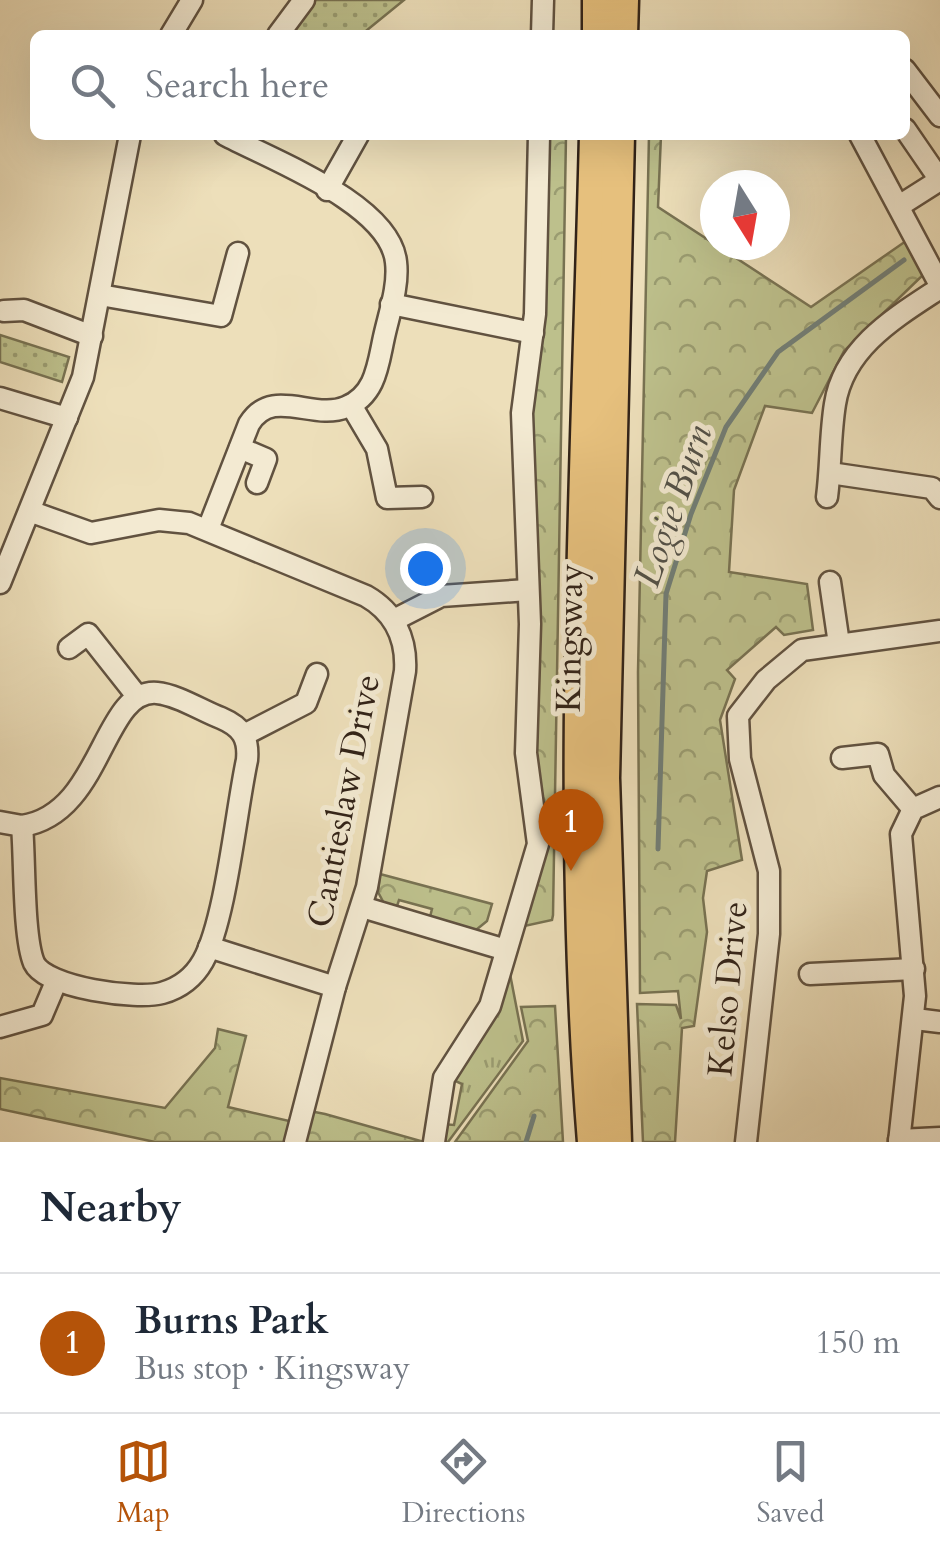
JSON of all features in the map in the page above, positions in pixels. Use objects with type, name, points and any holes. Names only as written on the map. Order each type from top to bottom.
[{"type":"highway","points":[[598,0],[598,30]]},
{"type":"highway","points":[[622,0],[622,30]]},
{"type":"highway","name":"Kingsway","points":[[593,1142],[583,921],[582,713],[595,140]]},
{"type":"highway","name":"Kingsway","points":[[616,1142],[606,940],[604,758],[619,140]]},
{"type":"street","points":[[174,30],[192,0]]},
{"type":"street","points":[[282,30],[304,0]]},
{"type":"street","points":[[542,30],[543,0]]},
{"type":"street","points":[[910,77],[940,116]]},
{"type":"street","points":[[898,206],[940,180],[910,137]]},
{"type":"street","points":[[0,583],[68,418],[92,336],[129,140]]},
{"type":"street","points":[[208,530],[253,418],[268,406],[324,412],[350,405],[374,379],[396,265],[390,242],[371,216],[233,140]]},
{"type":"street","points":[[328,190],[355,140]]},
{"type":"street","points":[[434,1142],[448,1067],[490,1006],[538,844],[526,753],[528,590],[522,397],[532,334],[539,140]]},
{"type":"street","points":[[827,497],[835,401],[852,358],[937,280],[863,140]]},
{"type":"street","points":[[100,295],[221,316],[238,252]]},
{"type":"street","points":[[390,304],[532,334]]},
{"type":"street","points":[[4,312],[24,310],[48,323],[92,336]]},
{"type":"street","points":[[0,398],[68,418]]},
{"type":"street","points":[[350,405],[377,449],[387,498],[422,497]]},
{"type":"street","points":[[240,448],[266,459],[257,483]]},
{"type":"street","points":[[830,473],[932,488],[940,498]]},
{"type":"street","points":[[32,512],[90,533],[160,520],[208,530],[366,596],[394,620],[442,596],[528,590]]},
{"type":"street","points":[[830,582],[839,644]]},
{"type":"street","name":"Cantieslaw Drive","points":[[295,1142],[335,987],[362,907],[404,671],[403,640],[394,620]]},
{"type":"street","name":"Kelso Drive","points":[[746,1142],[769,934],[769,871],[740,759],[738,716],[766,680],[802,650],[940,631]]},
{"type":"street","points":[[69,648],[88,634],[137,696]]},
{"type":"street","points":[[244,734],[306,704],[317,674]]},
{"type":"street","points":[[0,822],[22,826],[44,821],[73,801],[122,710],[137,696],[162,694],[232,723],[244,734],[247,760],[209,947],[192,976],[160,994],[135,995],[56,982],[42,974],[32,958],[22,826]]},
{"type":"street","points":[[842,758],[878,754],[884,775],[913,809]]},
{"type":"street","points":[[940,797],[913,809],[901,834],[915,1019],[899,1141],[940,1138]]},
{"type":"street","points":[[362,907],[506,950]]},
{"type":"street","points":[[209,947],[335,987]]},
{"type":"street","points":[[810,974],[914,970]]},
{"type":"street","points":[[0,1027],[42,1015],[56,982]]},
{"type":"street","points":[[915,1019],[940,1022]]},
{"type":"green space","points":[[309,0],[404,0],[367,30],[286,30]]},
{"type":"green space","points":[[545,140],[566,140],[553,915],[552,920],[520,927],[535,783],[528,402]]},
{"type":"green space","points":[[649,140],[661,140],[658,207],[700,234],[700,260],[739,260],[811,307],[906,241],[924,274],[844,351],[812,413],[765,406],[734,490],[729,572],[807,584],[813,630],[784,635],[776,627],[727,670],[735,679],[720,720],[742,860],[707,871],[703,898],[707,932],[694,1026],[682,1028],[675,1142],[643,1142],[637,1004],[676,1005],[681,1019],[678,991],[640,993],[638,672]]},
{"type":"green space","points":[[0,335],[69,357],[62,382],[0,362]]},
{"type":"green space","points":[[380,874],[492,904],[487,921],[471,934],[429,921],[432,909],[399,900],[395,912],[387,909],[378,892]]},
{"type":"green space","points":[[510,974],[523,1041],[448,1142],[439,1142],[442,1124],[454,1125],[462,1084],[451,1079]]},
{"type":"green space","points":[[555,1006],[563,1142],[455,1142],[528,1041],[521,1007]]},
{"type":"green space","points":[[218,1029],[246,1036],[228,1107],[289,1121],[315,1112],[424,1142],[155,1142],[0,1109],[0,1078],[165,1108],[215,1048]]},
{"type":"waterway","name":"Logie Burn","points":[[658,849],[666,594],[691,514],[726,427],[778,352],[904,260]]},
{"type":"waterway","name":"Logie Burn","points":[[526,1142],[534,1116]]},
{"type":"place","name":"Burns Park","points":[[571,871]]}]
